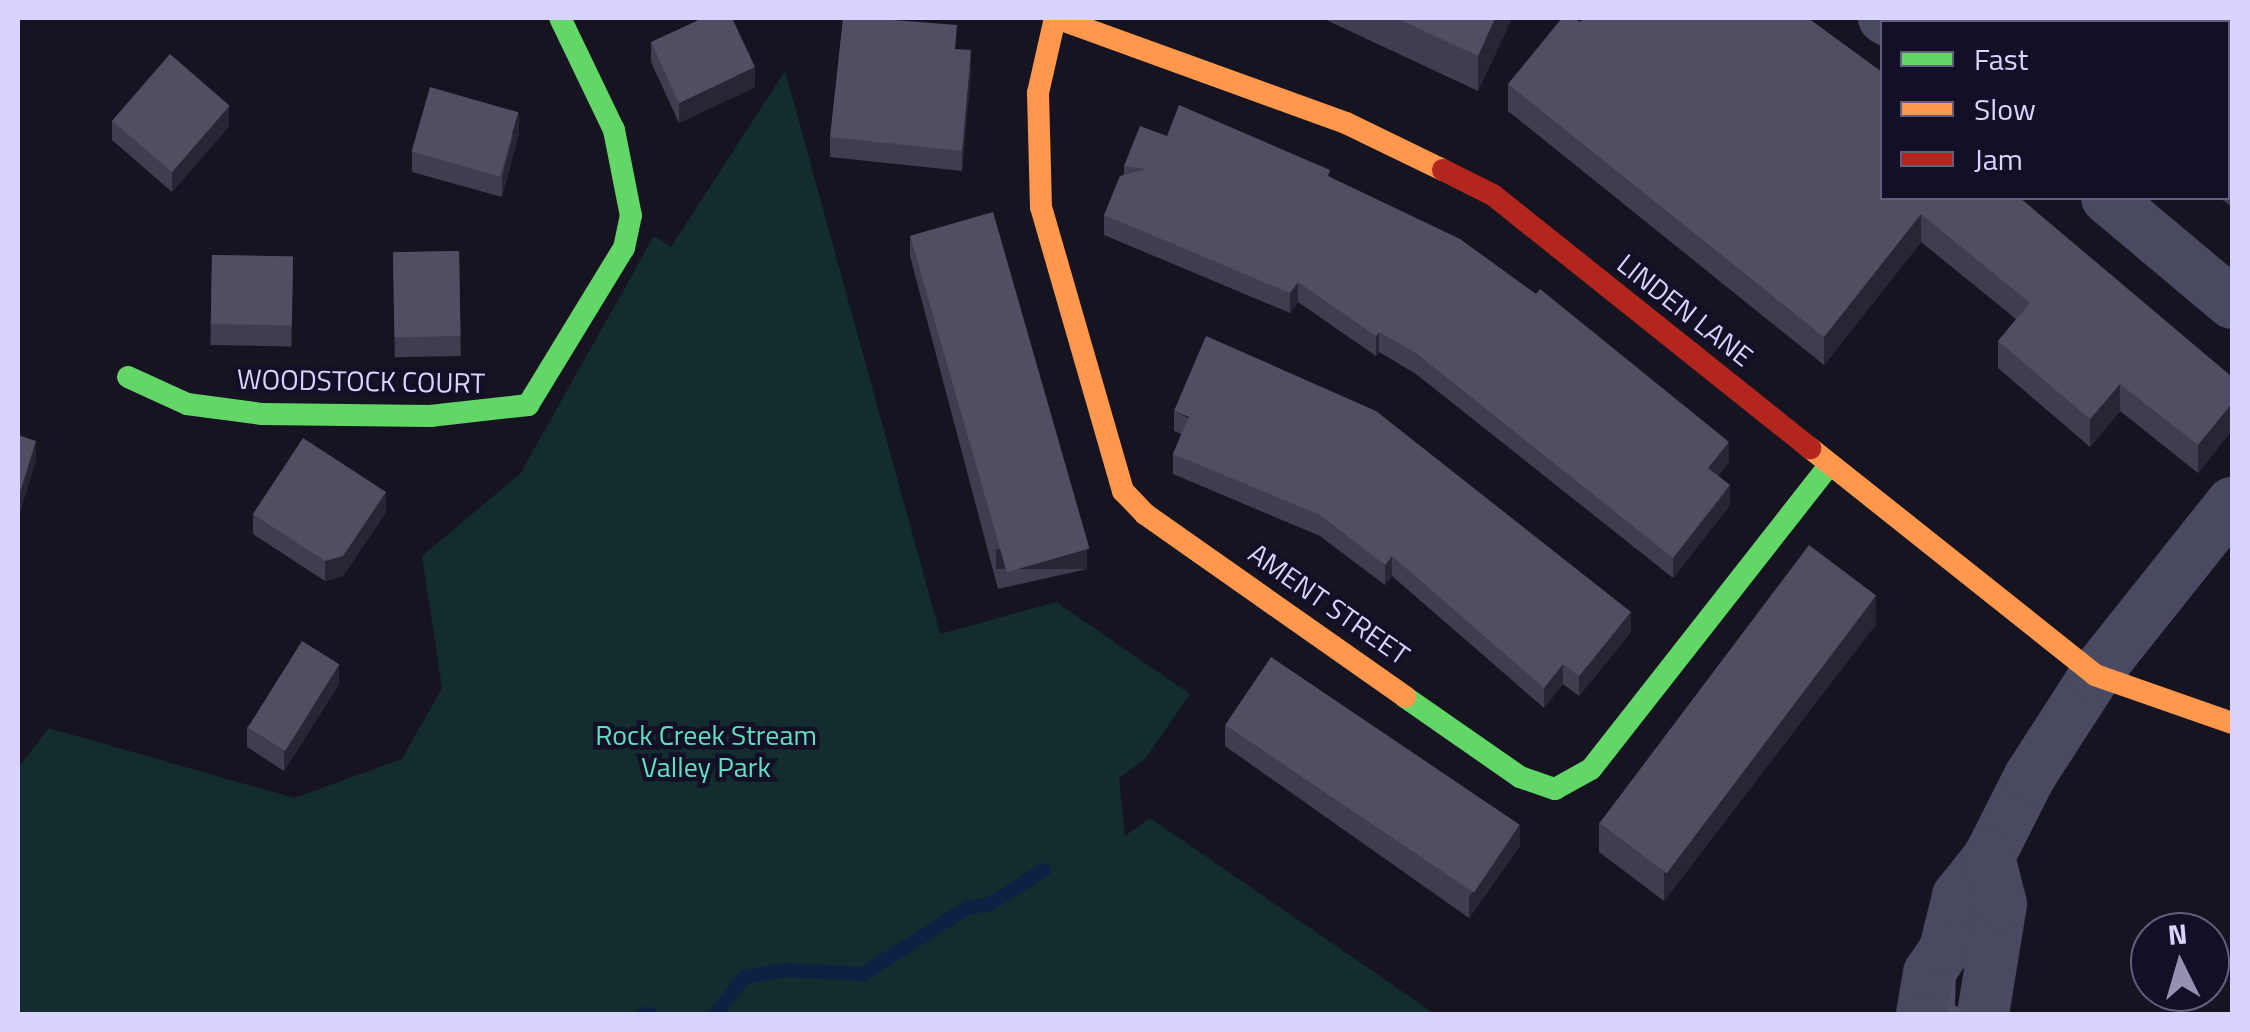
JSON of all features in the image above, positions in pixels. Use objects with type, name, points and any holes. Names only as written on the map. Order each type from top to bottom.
[{"type":"street","name":"WOODSTOCK COURT","points":[[128,376],[187,404],[262,414],[430,416],[499,413],[528,405],[606,282],[624,248],[630,216],[614,130],[560,18]]},
{"type":"street","name":"LINDEN LANE","points":[[1055,18],[1346,123],[1492,196],[2094,676],[2232,723]]},
{"type":"street","name":"AMENT STREET","points":[[1055,18],[1038,93],[1041,207],[1122,491],[1145,514],[1520,777],[1556,789],[1592,768],[1830,464]]},
{"type":"street","points":[[2109,200],[2232,303]]},
{"type":"street","points":[[1922,1014],[1929,973],[1945,949],[1958,896],[1989,857],[2030,776],[2094,676],[2232,502]]},
{"type":"street","points":[[1983,1014],[2001,904],[1989,857]]},
{"type":"green space","name":"Rock Creek Stream Valley Park","points":[[785,71],[940,634],[1056,602],[1190,694],[1145,759],[1119,778],[1125,836],[1150,818],[1435,1014],[18,1014],[18,768],[49,728],[294,798],[402,759],[442,688],[422,556],[520,474],[654,236],[671,247]]},
{"type":"building","points":[[703,18],[732,18],[755,67],[679,103],[651,42]]},
{"type":"building","points":[[843,18],[957,25],[955,49],[971,50],[962,151],[830,137]]},
{"type":"building","points":[[1396,18],[1495,18],[1478,56]]},
{"type":"building","points":[[1562,18],[1580,22],[1583,18],[1808,18],[1880,71],[1880,200],[2022,200],[2232,377],[2232,403],[2198,445],[2120,384],[2090,419],[1998,341],[2030,303],[1921,214],[1824,337],[1508,84]]},
{"type":"building","points":[[2016,18],[2149,18],[2149,20]]},
{"type":"building","points":[[170,54],[230,106],[172,172],[112,120]]},
{"type":"building","points":[[430,87],[518,112],[500,177],[412,151]]},
{"type":"building","points":[[1179,105],[1330,170],[1328,176],[1460,239],[1536,294],[1540,289],[1729,442],[1708,468],[1730,485],[1673,558],[1416,353],[1379,332],[1376,336],[1298,282],[1290,293],[1104,215],[1120,176],[1146,169],[1124,166],[1140,126],[1167,136]]},
{"type":"building","points":[[993,212],[1089,548],[1007,572],[910,236]]},
{"type":"building","points":[[459,251],[460,336],[394,337],[393,252]]},
{"type":"building","points":[[212,255],[293,256],[292,325],[211,324]]},
{"type":"building","points":[[1206,336],[1376,411],[1631,612],[1579,676],[1563,664],[1544,688],[1392,556],[1385,565],[1320,515],[1173,454],[1189,417],[1174,411]]},
{"type":"building","points":[[18,435],[36,441],[18,499]]},
{"type":"building","points":[[303,438],[386,492],[343,556],[325,561],[253,514]]},
{"type":"building","points":[[1809,545],[1876,596],[1667,873],[1600,823]]},
{"type":"building","points":[[302,641],[339,664],[285,751],[248,728]]},
{"type":"building","points":[[1271,657],[1520,825],[1474,893],[1225,725]]},
{"type":"building","points":[[1956,970],[1955,1005],[1967,1014],[1942,1014],[1946,1012]]},
{"type":"waterway","points":[[716,1014],[744,977],[785,970],[863,974],[968,907],[988,905],[1044,870]]},
{"type":"waterway","points":[[644,1014],[650,1014]]},
{"type":"traffic: fast","points":[[128,377],[187,404],[262,414],[430,416],[528,405],[624,248],[631,216],[614,130],[560,18]]},
{"type":"traffic: fast","points":[[1405,697],[1520,777],[1555,789],[1591,769],[1830,464]]},
{"type":"traffic: slow","points":[[1055,18],[1038,93],[1041,207],[1123,491],[1145,514],[1405,697]]},
{"type":"traffic: slow","points":[[1056,18],[1346,123],[1443,170]]},
{"type":"traffic: slow","points":[[1810,448],[2095,675],[2232,723]]},
{"type":"traffic: jam","points":[[1443,170],[1493,195],[1810,448]]}]
